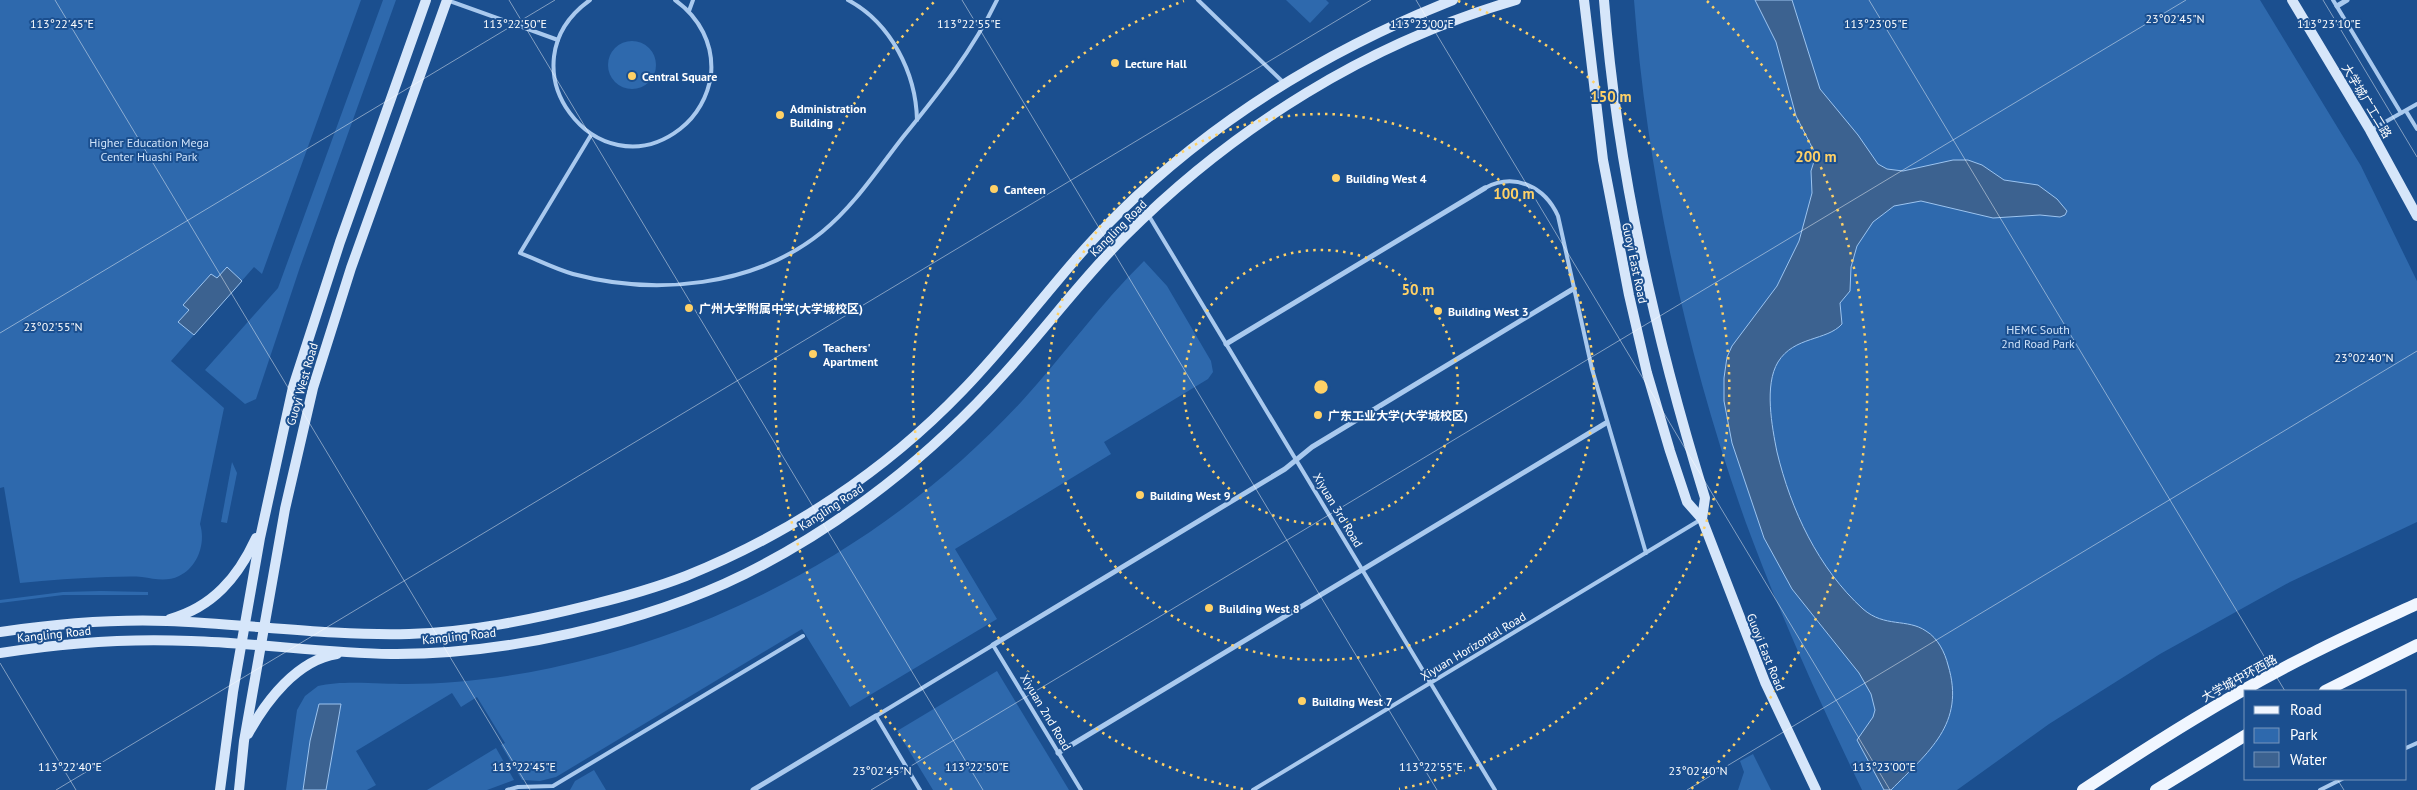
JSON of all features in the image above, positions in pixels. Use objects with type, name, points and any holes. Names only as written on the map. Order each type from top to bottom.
[{"type":"main road","name":"大学城中环西路","points":[[2083,790],[2156,742],[2240,692],[2310,654],[2417,604]]},
{"type":"main road","points":[[2327,690],[2417,645]]},
{"type":"main road","points":[[2156,790],[2244,736]]},
{"type":"street","name":"Guoyi West Road","points":[[220,790],[223,756],[262,526],[293,387],[308,336],[426,0]]},
{"type":"street","name":"Guoyi West Road","points":[[239,790],[244,741],[285,509],[313,388],[351,268],[447,0]]},
{"type":"street","name":"Kangling Road","points":[[0,632],[38,626],[165,621],[245,628],[408,634],[486,628],[553,614],[645,590],[690,574],[761,542],[833,499],[897,451],[932,421],[983,368],[1055,280],[1118,214],[1149,184],[1213,131],[1284,83],[1369,36],[1453,0]]},
{"type":"street","name":"Kangling Road","points":[[0,653],[105,641],[195,641],[349,653],[425,653],[536,639],[602,625],[669,606],[753,570],[836,520],[878,492],[919,459],[963,418],[1006,373],[1100,262],[1148,214],[1219,153],[1251,129],[1327,81],[1408,40],[1455,20],[1516,0]]},
{"type":"street","name":"Guoyi East Road","points":[[1584,0],[1603,160],[1628,295],[1670,451],[1687,502],[1702,519],[1736,611],[1776,708],[1816,790]]},
{"type":"street","name":"Guoyi East Road","points":[[1604,0],[1629,198],[1659,340],[1705,498],[1702,519]]},
{"type":"street","name":"大学城广工二路","points":[[2292,0],[2370,130],[2417,216]]},
{"type":"street","points":[[2336,6],[2347,0]]},
{"type":"street","points":[[1226,344],[1485,188]]},
{"type":"street","points":[[993,645],[1285,470],[1312,446],[1573,289]]},
{"type":"street","points":[[1058,753],[1606,423]]},
{"type":"street","points":[[165,621],[194,610],[224,588],[250,552],[262,526]]},
{"type":"street","points":[[244,741],[267,705],[291,678],[318,661],[332,655],[349,653]]},
{"type":"street","points":[[753,790],[876,716]]},
{"type":"lane","points":[[447,0],[558,40]]},
{"type":"lane","points":[[590,0],[571,17],[558,40],[553,67],[557,92],[571,118],[591,134],[615,144],[646,144],[672,135],[693,117],[707,91],[711,65],[704,34],[689,11],[674,0]]},
{"type":"lane","points":[[689,11],[693,0]]},
{"type":"lane","points":[[848,0],[879,25],[904,62],[915,92],[917,120]]},
{"type":"lane","points":[[591,134],[520,253],[558,269],[623,284],[663,286],[728,276],[759,266],[799,248],[830,225],[845,210],[959,65],[997,0]]},
{"type":"lane","points":[[1198,0],[1284,83]]},
{"type":"lane","points":[[2333,0],[2401,113]]},
{"type":"lane","points":[[2370,130],[2417,104]]},
{"type":"lane","points":[[2406,110],[2417,129]]},
{"type":"lane","points":[[1485,188],[1502,181],[1519,182],[1535,187],[1549,200],[1560,224],[1573,289],[1606,423],[1646,553]]},
{"type":"lane","name":"Xiyuan 3rd Road","points":[[1148,214],[1495,790]]},
{"type":"lane","name":"Xiyuan Horizontal Road","points":[[1253,790],[1702,519]]},
{"type":"lane","points":[[507,790],[518,787],[554,788],[803,636]]},
{"type":"lane","points":[[920,790],[876,716],[993,645]]},
{"type":"lane","name":"Xiyuan 2nd Road","points":[[993,645],[1081,790]]},
{"type":"lane","points":[[2320,790],[2340,780]]},
{"type":"green space","name":"Higher Education Mega Center Huashi Park","points":[[0,0],[361,0],[262,274],[254,267],[171,361],[224,408],[200,524],[202,539],[199,554],[196,561],[186,572],[174,578],[161,580],[138,577],[107,577],[20,583],[4,487],[0,488]]},
{"type":"green space","points":[[383,0],[396,0],[300,267],[256,399],[245,404],[205,370],[278,288]]},
{"type":"green space","points":[[1286,0],[1326,0],[1329,3],[1310,23]]},
{"type":"green space","name":"HEMC South 2nd Road Park","points":[[1634,0],[2260,0],[2361,166],[2417,281],[2417,522],[2290,582],[2160,654],[2049,724],[1957,790],[1862,790],[1801,658],[1759,557],[1746,523],[1705,396],[1688,331],[1660,199],[1640,66]]},
{"type":"green space","points":[[627,41],[637,41],[649,48],[656,60],[656,70],[649,82],[637,89],[627,89],[619,85],[612,78],[608,70],[608,60],[612,52],[619,45]]},
{"type":"green space","points":[[1144,261],[1167,286],[1211,361],[1213,372],[1208,379],[1104,442],[1111,454],[955,549],[997,619],[850,707],[802,629],[556,777],[540,781],[522,780],[501,745],[505,743],[477,697],[461,707],[452,693],[356,751],[376,785],[367,790],[326,790],[341,704],[319,704],[310,741],[303,790],[286,790],[297,710],[305,696],[318,686],[349,683],[424,684],[461,682],[551,668],[618,651],[683,629],[746,602],[807,571],[865,535],[921,495],[973,450],[1022,401],[1112,295]]},
{"type":"green space","points":[[232,462],[237,473],[227,523],[221,522]]},
{"type":"green space","points":[[63,592],[148,592],[148,595],[63,595],[0,603],[0,600]]},
{"type":"green space","points":[[997,671],[1069,790],[933,790],[897,731]]},
{"type":"green space","points":[[496,748],[514,780],[487,790],[427,790]]},
{"type":"green space","points":[[1753,754],[1771,790],[1738,790],[1744,772],[1740,761]]},
{"type":"green space","points":[[594,770],[606,790],[570,790],[575,781]]},
{"type":"water","points":[[1755,0],[1792,0],[1820,89],[1858,135],[1878,164],[1887,169],[1903,171],[1953,160],[1968,160],[1982,165],[2004,180],[2038,185],[2057,199],[2067,211],[2065,215],[2060,217],[2040,215],[1993,218],[1921,201],[1894,206],[1873,222],[1857,246],[1851,267],[1850,291],[1840,303],[1842,324],[1828,333],[1793,347],[1778,362],[1774,371],[1771,382],[1770,406],[1777,452],[1790,495],[1808,537],[1833,575],[1863,609],[1879,619],[1919,627],[1930,634],[1940,646],[1948,665],[1952,686],[1952,704],[1948,720],[1930,749],[1891,790],[1884,790],[1857,740],[1873,717],[1875,710],[1871,694],[1859,673],[1792,589],[1764,538],[1732,443],[1724,401],[1724,378],[1727,357],[1732,346],[1777,286],[1799,241],[1812,193],[1811,171],[1816,155],[1796,116],[1776,42]]},
{"type":"water","points":[[227,267],[242,281],[194,335],[178,322],[189,310],[183,305],[211,274],[217,278]]},
{"type":"water","points":[[319,704],[341,704],[326,790],[303,790],[310,741]]},
{"type":"place","name":"Lecture Hall","points":[[1115,63]]},
{"type":"place","name":"Central Square","points":[[632,76]]},
{"type":"place","name":"Administration Building","points":[[780,115]]},
{"type":"place","name":"Building West 4","points":[[1336,178]]},
{"type":"place","name":"Canteen","points":[[994,189]]},
{"type":"place","name":"广州大学附属中学(大学城校区)","points":[[689,308]]},
{"type":"place","name":"Building West 3","points":[[1438,311]]},
{"type":"place","name":"Teachers' Apartment","points":[[813,354]]},
{"type":"place","name":"广东工业大学(大学城校区)","points":[[1318,415]]},
{"type":"place","name":"Building West 9","points":[[1140,495]]},
{"type":"place","name":"Building West 8","points":[[1209,608]]},
{"type":"place","name":"Building West 7","points":[[1302,701]]}]
